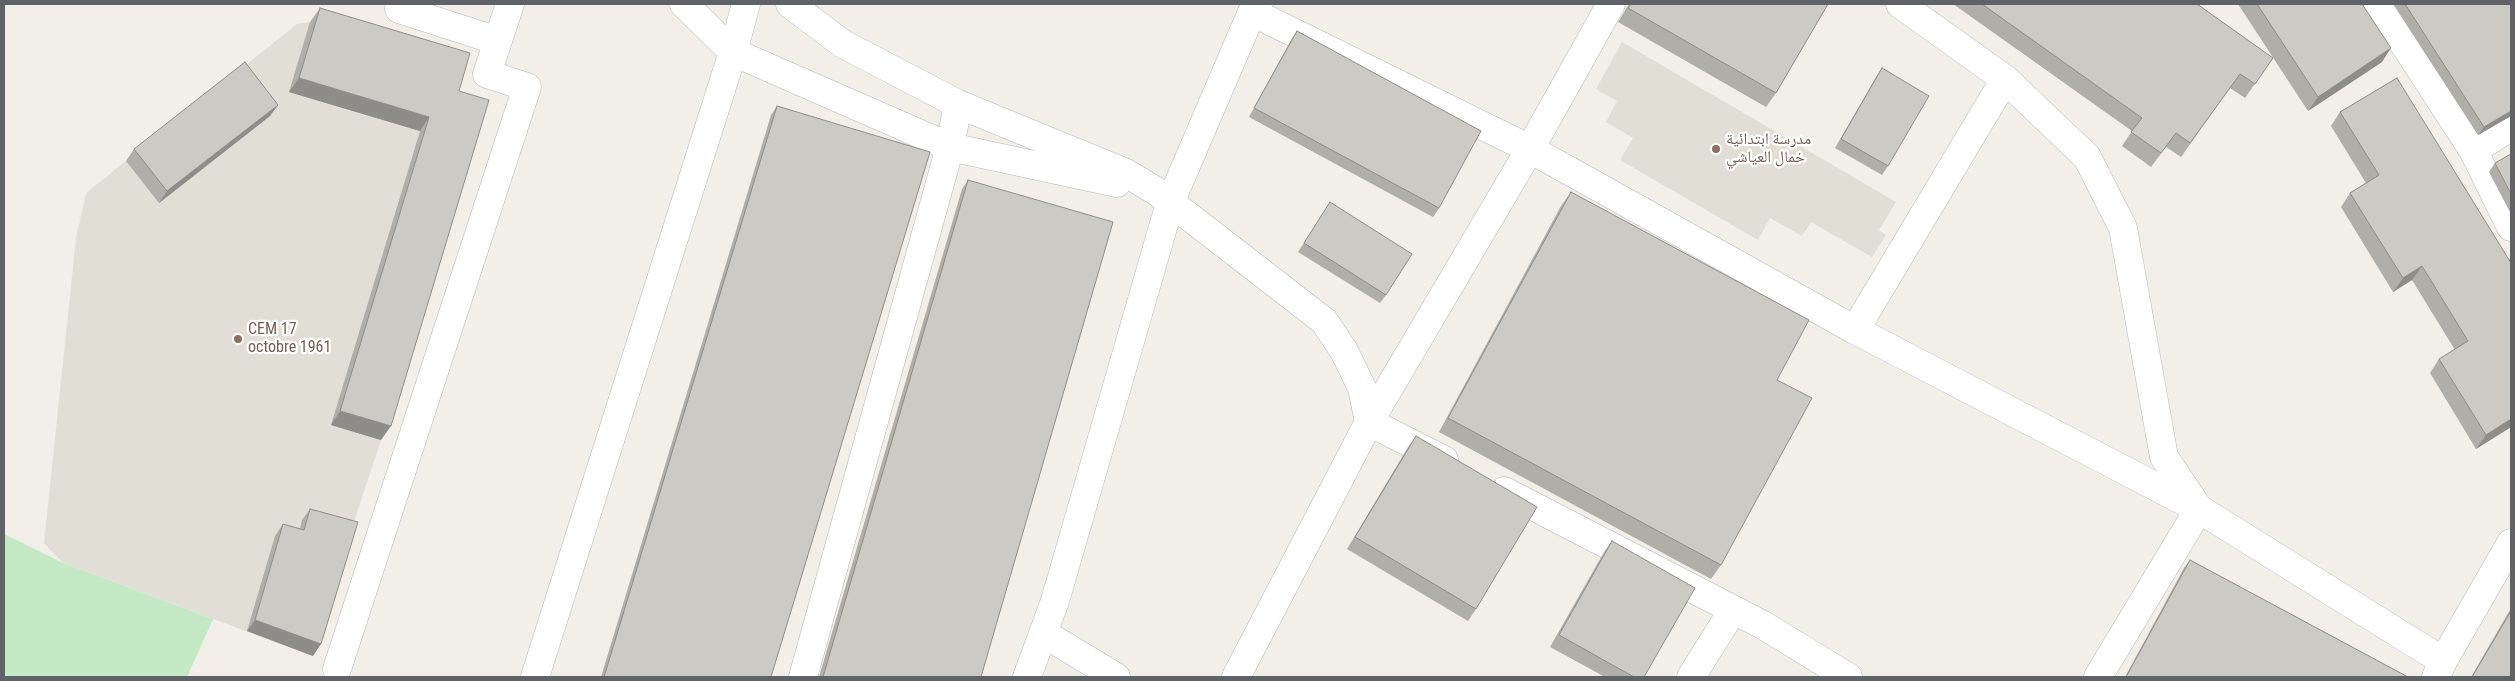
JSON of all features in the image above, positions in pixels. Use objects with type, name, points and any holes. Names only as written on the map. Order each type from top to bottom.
[{"type":"street","points":[[337,669],[527,87],[488,74],[510,4]]},
{"type":"street","points":[[684,4],[733,52],[950,147],[1163,197]]},
{"type":"street","points":[[535,677],[733,52],[746,4]]},
{"type":"street","points":[[790,4],[844,44],[958,104],[1126,173],[1163,197],[1324,321],[1344,351],[1362,388],[1369,422]]},
{"type":"street","points":[[1236,677],[1369,422],[1530,149],[1611,4]]},
{"type":"street","points":[[1900,4],[2005,79],[2087,157],[2124,228],[2164,457],[2199,509]]},
{"type":"street","points":[[2378,4],[2473,150],[2511,226]]},
{"type":"street","points":[[1027,677],[1055,600],[1163,197],[1255,8],[1530,149],[1855,330],[2199,509],[2439,669],[2511,543]]},
{"type":"street","points":[[399,9],[498,41]]},
{"type":"street","points":[[1855,330],[2005,79]]},
{"type":"street","points":[[803,677],[950,147],[958,104]]},
{"type":"street","points":[[2473,150],[2511,127]]},
{"type":"street","points":[[1369,422],[1763,625],[1848,677]]},
{"type":"street","points":[[2098,677],[2199,509]]},
{"type":"street","points":[[1691,677],[1733,610]]},
{"type":"street","points":[[1043,633],[1116,677]]},
{"type":"shaded area","name":"CEM 17 octobre 1961","points":[[310,22],[461,67],[381,440],[313,656],[63,563],[44,543],[76,238],[86,193],[297,24]]},
{"type":"shaded area","name":"مدرسة ابتدائية خمال العياشي","points":[[1622,42],[1896,202],[1879,230],[1886,235],[1872,257],[1811,222],[1802,236],[1770,218],[1758,240],[1620,160],[1633,138],[1606,122],[1617,101],[1596,89]]},
{"type":"green space","points":[[4,534],[63,563],[213,619],[187,677],[4,677]]},
{"type":"building","points":[[1631,4],[1828,4],[1776,93],[1628,8]]},
{"type":"building","points":[[1982,4],[2197,4],[2273,58],[2255,84],[2240,74],[2190,143],[2176,133],[2161,153],[2131,132],[2142,118]]},
{"type":"building","points":[[2257,4],[2362,4],[2391,48],[2318,97]]},
{"type":"building","points":[[2405,4],[2511,4],[2511,111],[2484,127]]},
{"type":"building","points":[[320,8],[470,53],[459,91],[489,100],[391,426],[340,411],[429,117],[299,78]]},
{"type":"building","points":[[1297,31],[1481,131],[1439,208],[1254,108]]},
{"type":"building","points":[[245,62],[278,105],[167,191],[134,149]]},
{"type":"building","points":[[1882,68],[1929,96],[1888,166],[1841,139]]},
{"type":"building","points":[[2397,78],[2511,263],[2511,419],[2486,435],[2439,359],[2468,341],[2422,266],[2403,278],[2350,193],[2379,175],[2340,112]]},
{"type":"building","points":[[777,106],[930,152],[771,677],[604,677]]},
{"type":"building","points":[[2511,154],[2511,194],[2495,163]]},
{"type":"building","points":[[968,180],[1113,222],[981,677],[823,677]]},
{"type":"building","points":[[1571,192],[1809,320],[1777,380],[1812,398],[1721,565],[1448,418]]},
{"type":"building","points":[[1330,202],[1412,254],[1386,295],[1304,243]]},
{"type":"building","points":[[1416,436],[1537,507],[1476,609],[1355,537]]},
{"type":"building","points":[[310,509],[358,522],[321,644],[255,620],[283,524],[304,530]]},
{"type":"building","points":[[1612,541],[1695,588],[1644,677],[1634,677],[1559,635]]},
{"type":"building","points":[[2190,560],[2408,677],[2126,677]]},
{"type":"building","points":[[2511,611],[2511,677],[2472,677]]},
{"type":"place","name":"مدرسة ابتدائية خمال العياشي","points":[[1716,149]]},
{"type":"place","name":"CEM 17 octobre 1961","points":[[238,339]]}]
